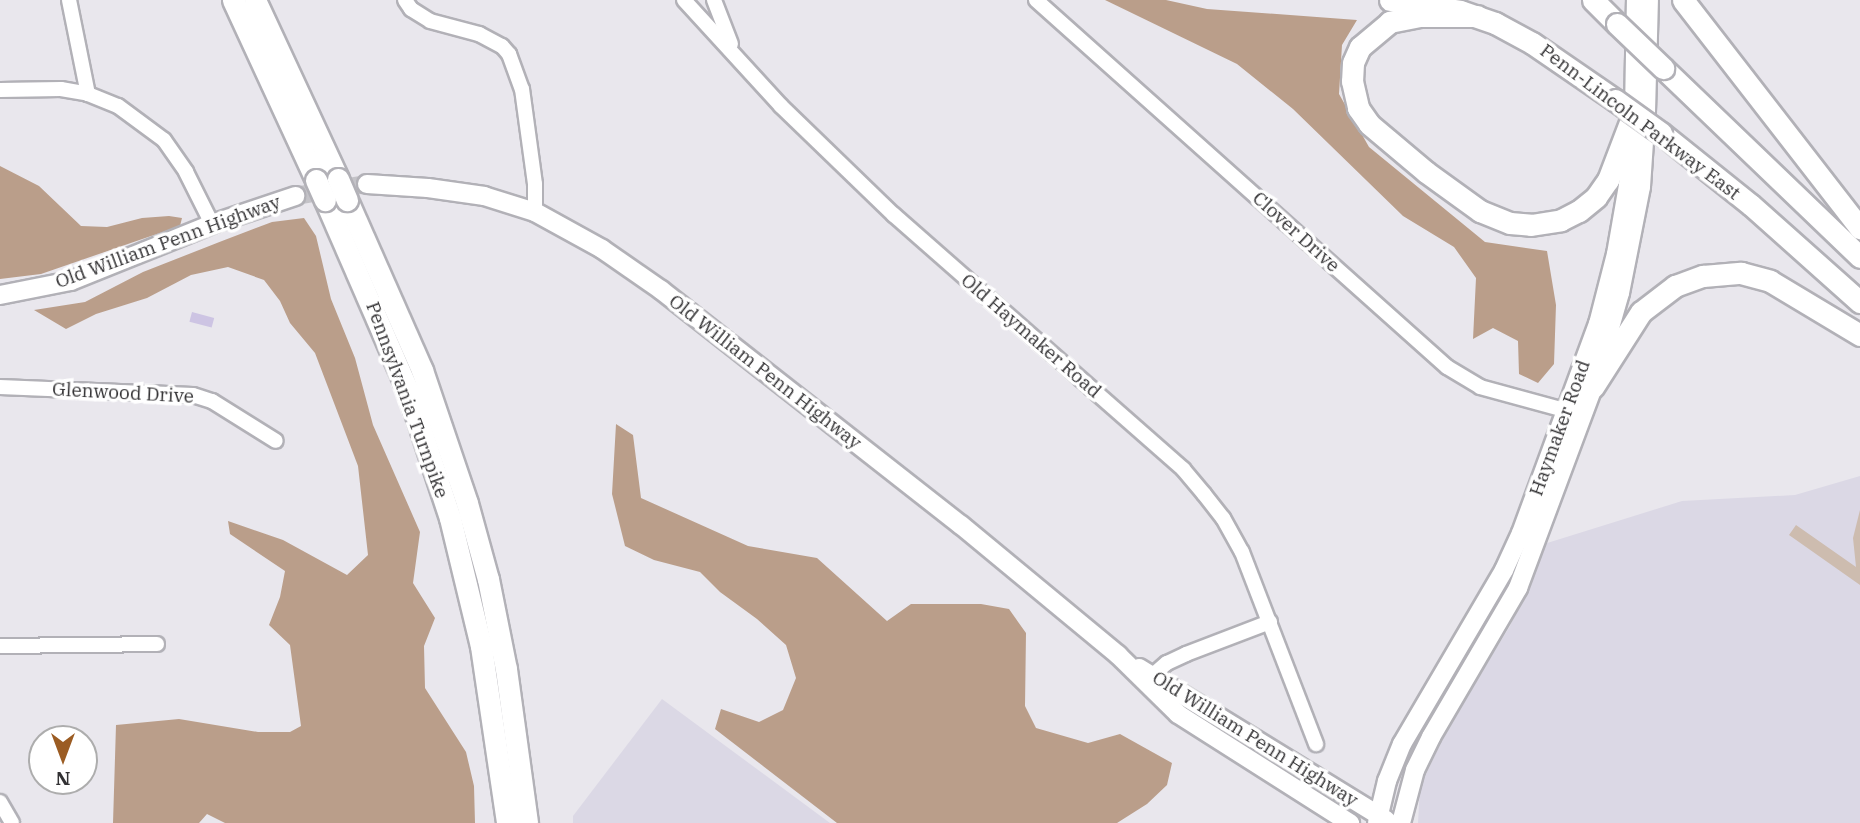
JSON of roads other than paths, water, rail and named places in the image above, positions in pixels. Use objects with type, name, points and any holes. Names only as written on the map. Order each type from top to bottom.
[{"type":"highway","name":"Pennsylvania Turnpike","points":[[233,0],[325,200],[408,391],[450,518],[481,646],[507,823]]},
{"type":"highway","name":"Pennsylvania Turnpike","points":[[255,0],[422,370],[467,503],[488,579],[506,669],[527,823]]},
{"type":"highway","name":"Penn-Lincoln Parkway East","points":[[1390,0],[1477,16],[1532,43],[1661,133],[1751,205],[1860,302]]},
{"type":"highway","points":[[1593,0],[1860,257]]},
{"type":"highway","points":[[1683,0],[1860,228]]},
{"type":"highway","points":[[1477,16],[1420,16],[1390,22],[1360,47],[1353,63],[1352,81],[1358,108],[1369,124],[1426,172],[1480,211],[1510,223],[1531,225],[1551,223],[1580,211],[1596,197],[1608,180],[1634,112]]},
{"type":"highway","points":[[1593,387],[1641,312],[1675,286],[1703,276],[1741,273],[1770,281],[1860,335]]},
{"type":"main road","name":"Haymaker Road","points":[[1401,823],[1415,770],[1428,743],[1518,588],[1575,412],[1616,254],[1628,185],[1634,112],[1636,0]]},
{"type":"main road","name":"Haymaker Road","points":[[1382,820],[1387,781],[1402,744],[1504,570],[1575,412],[1593,387],[1620,293],[1641,187],[1649,0]]},
{"type":"main road","name":"Old William Penn Highway","points":[[367,184],[428,188],[484,196],[534,212],[602,249],[661,290],[961,525],[1147,679],[1382,820]]},
{"type":"main road","name":"Old William Penn Highway","points":[[0,295],[27,292],[71,281],[212,224],[295,196]]},
{"type":"main road","name":"Old William Penn Highway","points":[[1147,679],[1178,714],[1350,823]]},
{"type":"street","points":[[69,0],[88,94]]},
{"type":"street","points":[[405,0],[411,9],[430,21],[479,34],[502,46],[509,54],[522,89],[535,184],[534,212]]},
{"type":"street","name":"Old Haymaker Road","points":[[684,0],[754,76],[894,215],[1183,469],[1223,518],[1242,552],[1317,744]]},
{"type":"street","points":[[697,14],[709,14],[713,10],[714,0]]},
{"type":"street","name":"Old Haymaker Road","points":[[714,0],[727,38],[754,76]]},
{"type":"street","name":"Clover Drive","points":[[1037,0],[1447,367],[1480,387],[1575,412]]},
{"type":"street","points":[[0,90],[61,89],[88,94],[118,106],[164,140],[186,172],[212,224]]},
{"type":"street","name":"Glenwood Drive","points":[[0,387],[193,395],[212,401],[276,441]]},
{"type":"street","points":[[1147,679],[1186,654],[1270,622]]},
{"type":"street","points":[[0,646],[157,644]]},
{"type":"street","points":[[0,802],[12,823]]},
{"type":"tunnel","points":[[295,196],[367,184]]}]
